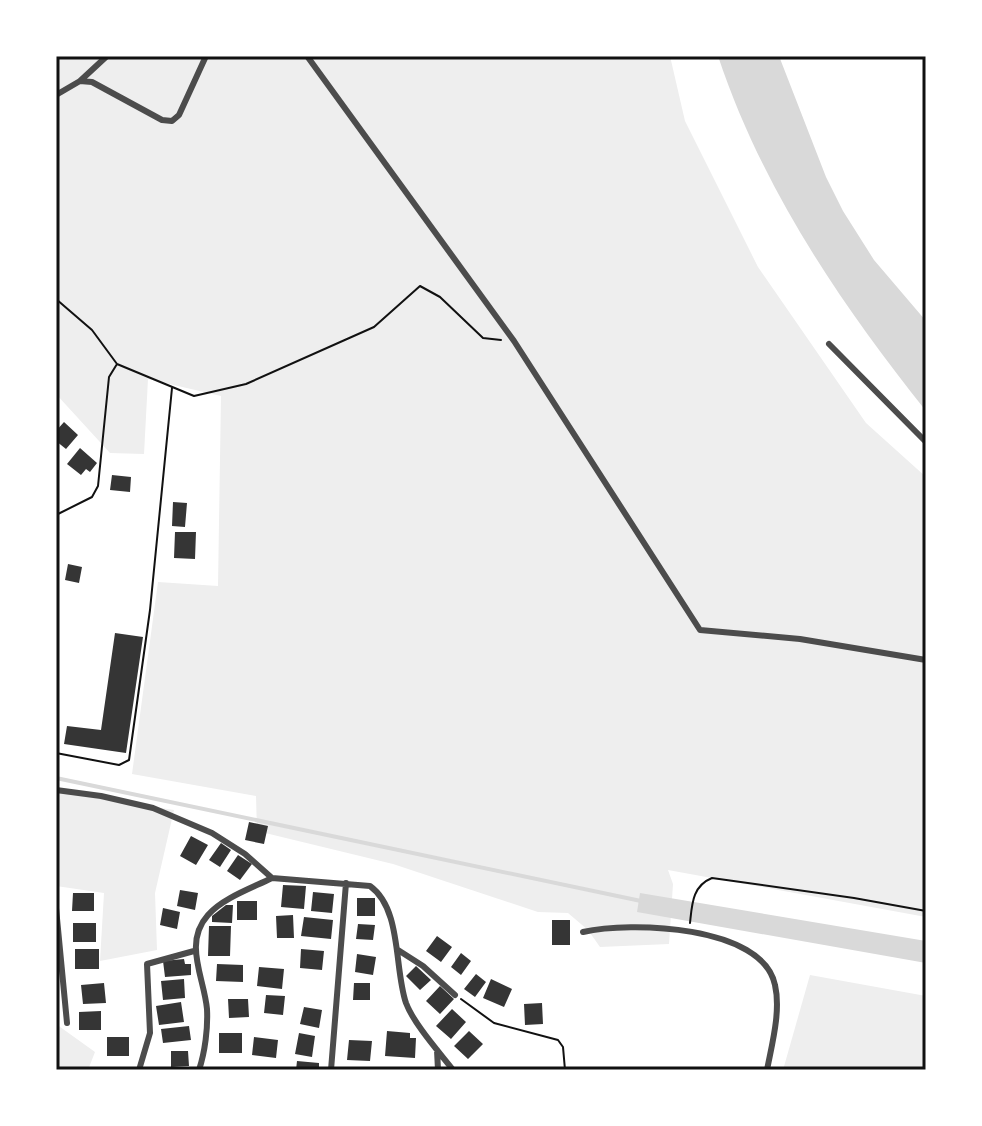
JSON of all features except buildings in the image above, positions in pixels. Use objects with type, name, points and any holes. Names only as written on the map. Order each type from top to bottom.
[{"type":"street","points":[[56,95],[80,81],[107,56]]},
{"type":"street","points":[[80,81],[92,82],[162,120],[172,121],[179,115],[206,56]]},
{"type":"street","points":[[307,56],[514,341],[700,630],[800,639],[926,660]]},
{"type":"street","points":[[829,344],[926,442]]},
{"type":"street","points":[[56,790],[153,808],[212,833],[245,854],[272,878]]},
{"type":"street","points":[[199,1070],[203,1059],[207,1009],[194,951],[202,923],[210,912],[272,878],[370,886],[380,893],[398,950],[407,1006],[453,1070]]},
{"type":"street","points":[[331,1070],[346,883]]},
{"type":"street","points":[[56,908],[67,1023]]},
{"type":"street","points":[[583,932],[607,927],[670,927],[745,948],[758,956],[775,984],[776,1006],[767,1070]]},
{"type":"street","points":[[398,950],[423,966],[455,995]]},
{"type":"street","points":[[139,1070],[150,1033],[147,964],[194,951]]},
{"type":"street","points":[[437,1050],[438,1070]]},
{"type":"path","points":[[56,299],[92,330],[117,364],[194,396],[246,384],[374,327],[420,286],[440,297],[483,338],[514,341]]},
{"type":"path","points":[[56,515],[92,497],[98,486],[109,377],[117,364]]},
{"type":"path","points":[[56,753],[119,765],[129,760],[150,610],[172,388]]},
{"type":"path","points":[[689,924],[699,885],[712,878],[926,911]]},
{"type":"path","points":[[455,995],[494,1023],[558,1040],[563,1047],[565,1070]]},
{"type":"shaded area","points":[[56,56],[670,56],[685,121],[758,267],[866,423],[926,477],[926,917],[668,870],[673,884],[669,944],[600,947],[588,930],[568,913],[538,912],[393,864],[257,831],[256,796],[132,774],[158,582],[218,586],[221,396],[148,379],[144,454],[110,453],[56,394]]},
{"type":"shaded area","points":[[718,56],[779,56],[826,177],[843,211],[874,260],[926,321],[926,411],[863,329],[780,198],[736,105]]},
{"type":"shaded area","points":[[56,792],[174,810],[155,893],[157,950],[100,961],[104,893],[56,886]]},
{"type":"shaded area","points":[[640,893],[926,941],[926,963],[637,912]]},
{"type":"shaded area","points":[[810,975],[926,996],[926,1070],[783,1070]]},
{"type":"shaded area","points":[[56,1024],[95,1052],[88,1070],[56,1070]]},
{"type":"waterway","points":[[56,778],[641,901]]}]
